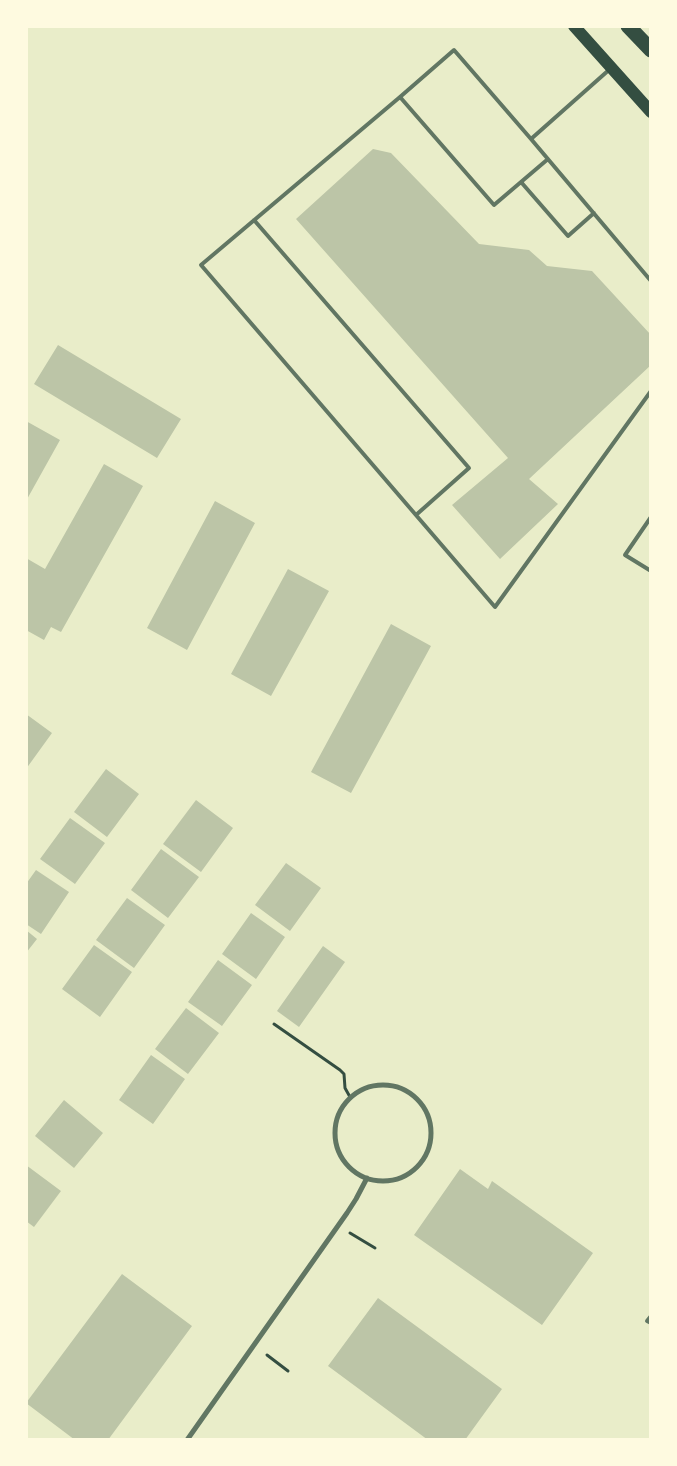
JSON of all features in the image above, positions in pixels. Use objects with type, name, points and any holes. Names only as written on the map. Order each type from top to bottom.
[{"type":"highway","points":[[628,26],[651,50]]},
{"type":"main road","points":[[574,26],[651,112]]},
{"type":"street","points":[[370,1086],[394,1086],[415,1097],[424,1109],[430,1124],[429,1147],[422,1161],[410,1172],[389,1181],[366,1178],[353,1171],[336,1146],[335,1130],[338,1116],[350,1097],[363,1089],[370,1086]]},
{"type":"street","points":[[187,1440],[336,1229],[356,1199],[366,1178]]},
{"type":"lane","points":[[651,282],[454,50],[202,265],[495,607],[651,391]]},
{"type":"lane","points":[[531,139],[611,68]]},
{"type":"lane","points":[[400,97],[494,205],[548,159]]},
{"type":"lane","points":[[521,182],[568,236],[594,214]]},
{"type":"lane","points":[[254,220],[469,468],[416,515]]},
{"type":"lane","points":[[651,517],[624,555],[651,571]]},
{"type":"lane","points":[[651,1316],[647,1321],[651,1323]]},
{"type":"path","points":[[274,1024],[340,1070],[344,1074],[345,1088],[350,1097]]},
{"type":"path","points":[[336,1229],[354,1234],[375,1248]]},
{"type":"path","points":[[254,1346],[288,1371]]},
{"type":"building","points":[[373,149],[391,153],[479,244],[529,250],[547,266],[592,271],[651,335],[651,365],[529,479],[558,504],[500,559],[452,505],[508,458],[296,219]]},
{"type":"building","points":[[58,345],[181,419],[157,458],[34,384]]},
{"type":"building","points":[[26,421],[60,440],[26,501]]},
{"type":"building","points":[[104,464],[143,486],[61,632],[51,627],[44,640],[26,630],[26,558],[45,569]]},
{"type":"building","points":[[215,501],[255,523],[187,650],[147,628]]},
{"type":"building","points":[[288,569],[329,591],[271,696],[231,674]]},
{"type":"building","points":[[391,624],[431,646],[351,793],[311,772]]},
{"type":"building","points":[[26,714],[52,733],[26,769]]},
{"type":"building","points":[[106,769],[139,794],[107,837],[74,812]]},
{"type":"building","points":[[196,800],[233,828],[201,872],[163,844]]},
{"type":"building","points":[[70,818],[105,843],[75,884],[40,859]]},
{"type":"building","points":[[161,849],[199,877],[168,918],[131,890]]},
{"type":"building","points":[[286,863],[321,888],[290,931],[255,905]]},
{"type":"building","points":[[36,870],[69,892],[41,934],[26,924],[26,884]]},
{"type":"building","points":[[127,898],[165,925],[134,968],[96,940]]},
{"type":"building","points":[[251,913],[285,937],[256,979],[222,954]]},
{"type":"building","points":[[26,930],[37,939],[26,953]]},
{"type":"building","points":[[94,945],[132,972],[100,1017],[62,989]]},
{"type":"building","points":[[323,946],[345,962],[299,1027],[277,1011]]},
{"type":"building","points":[[218,960],[252,985],[222,1026],[188,1002]]},
{"type":"building","points":[[186,1008],[219,1033],[188,1074],[155,1049]]},
{"type":"building","points":[[151,1055],[185,1079],[153,1124],[119,1100]]},
{"type":"building","points":[[64,1100],[103,1133],[74,1168],[35,1136]]},
{"type":"building","points":[[26,1165],[61,1191],[34,1227],[26,1221]]},
{"type":"building","points":[[460,1169],[488,1189],[492,1181],[593,1253],[542,1325],[414,1235]]},
{"type":"building","points":[[122,1274],[192,1326],[108,1440],[75,1440],[26,1403]]},
{"type":"building","points":[[378,1298],[502,1389],[465,1440],[428,1440],[328,1366]]}]
